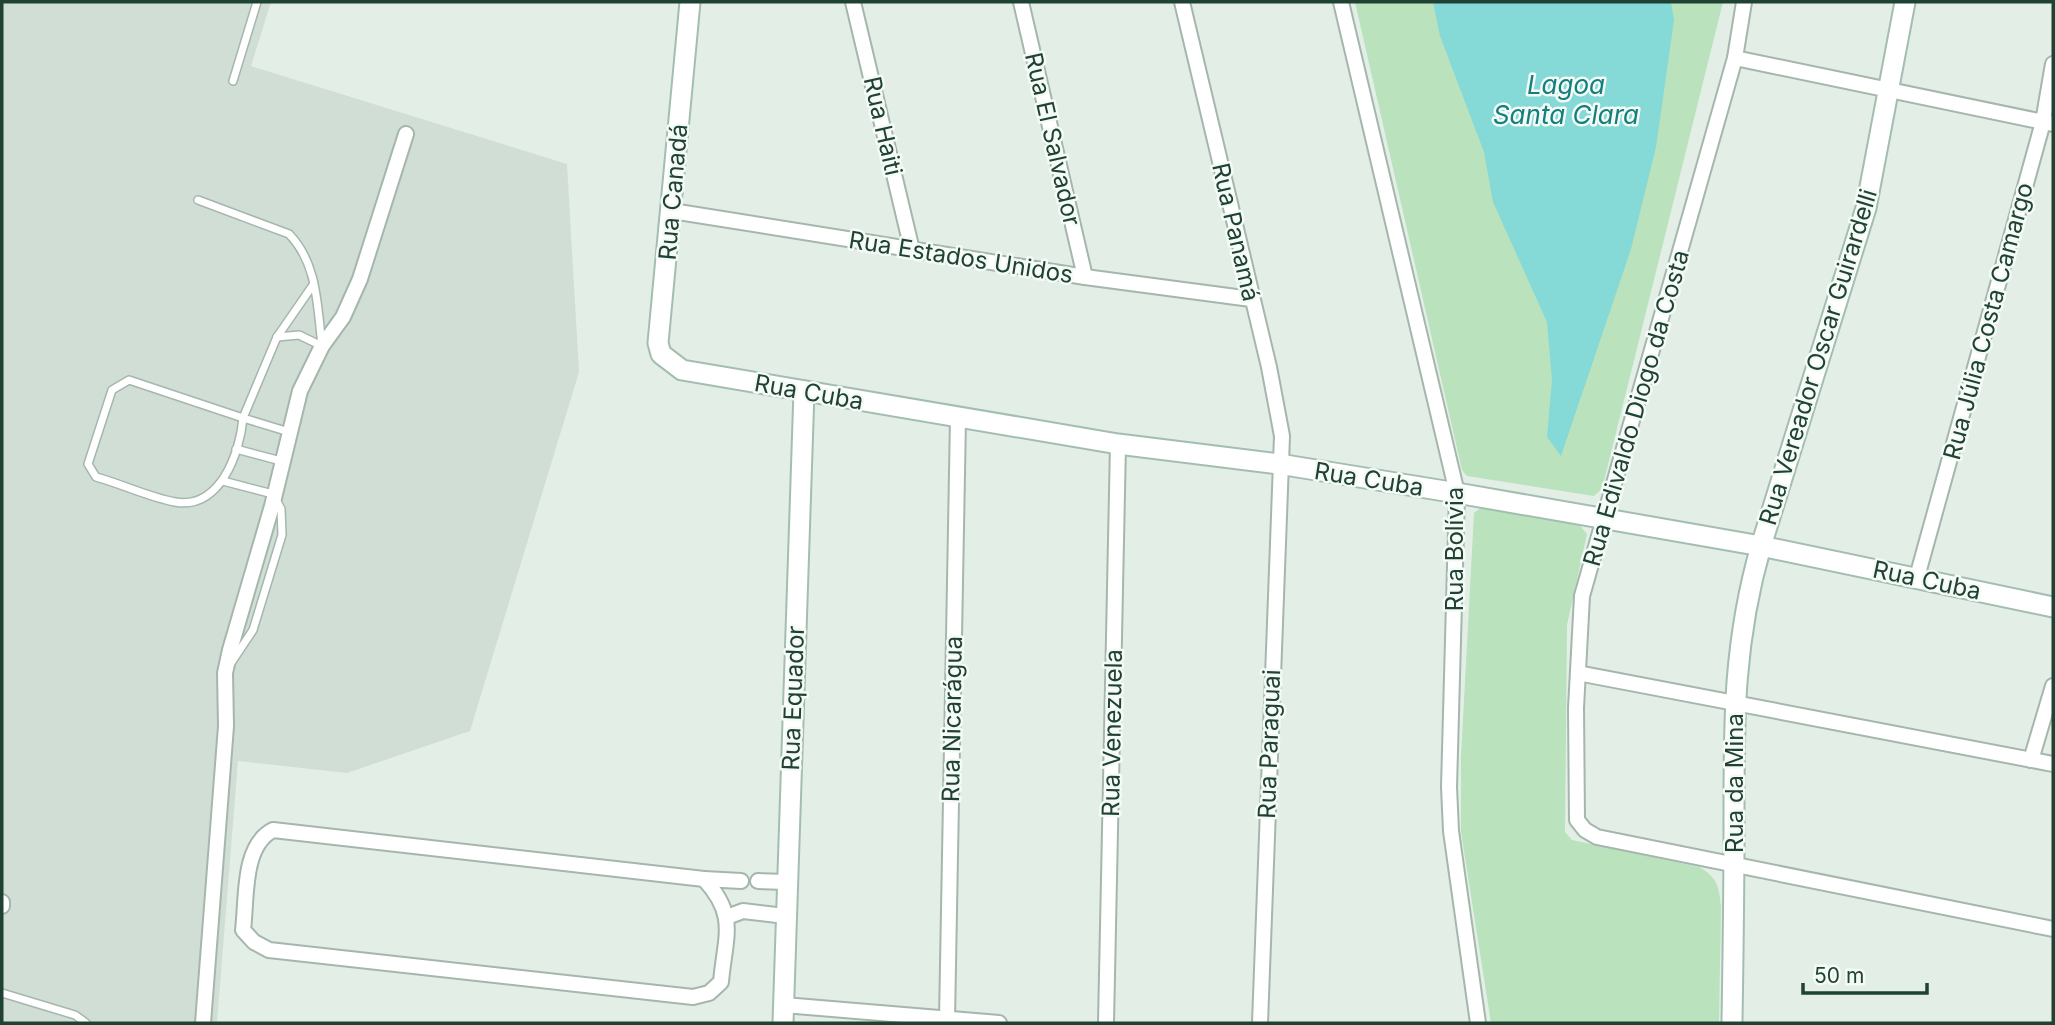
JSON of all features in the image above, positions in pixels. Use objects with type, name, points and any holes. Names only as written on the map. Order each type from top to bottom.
[{"type":"street","name":"Rua Canadá","points":[[682,370],[661,354],[658,343],[690,2]]},
{"type":"street","name":"Rua Haiti","points":[[853,2],[912,250]]},
{"type":"street","name":"Rua El Salvador","points":[[1021,2],[1085,277]]},
{"type":"street","name":"Rua Panamá","points":[[1182,2],[1269,367],[1282,436],[1279,464]]},
{"type":"street","name":"Rua Bolívia","points":[[1341,2],[1457,493],[1449,798],[1451,831],[1478,1023]]},
{"type":"street","name":"Rua Edivaldo Diogo da Costa","points":[[1734,864],[1597,836],[1585,830],[1577,820],[1577,673],[1582,596],[1735,58],[1744,2]]},
{"type":"street","name":"Rua Vereador Oscar Guirardelli","points":[[1761,546],[1866,208],[1905,2]]},
{"type":"street","points":[[1735,58],[2048,123]]},
{"type":"street","name":"Rua Júlia Costa Camargo","points":[[1917,577],[2048,123],[2053,64]]},
{"type":"street","points":[[203,1023],[226,726],[225,673],[300,390],[322,346],[343,317],[360,279],[406,134]]},
{"type":"street","name":"Rua Estados Unidos","points":[[672,211],[1085,277],[1251,299]]},
{"type":"street","name":"Rua Cuba","points":[[682,370],[1118,444],[1279,464],[1605,518],[1761,546],[2053,607]]},
{"type":"street","name":"Rua Equador","points":[[783,1014],[804,391]]},
{"type":"street","name":"Rua Nicarágua","points":[[947,1020],[958,418]]},
{"type":"street","name":"Rua Venezuela","points":[[1106,1023],[1118,444]]},
{"type":"street","name":"Rua Paraguai","points":[[1260,1023],[1279,464]]},
{"type":"street","name":"Rua da Mina","points":[[1732,1023],[1734,705],[1738,648],[1747,594],[1761,546]]},
{"type":"street","points":[[1577,673],[2053,764]]},
{"type":"street","points":[[2031,760],[2053,686]]},
{"type":"street","points":[[704,879],[721,898],[727,917],[721,982],[709,993],[693,997],[269,950],[254,942],[243,930],[253,849],[260,837],[272,830],[741,881]]},
{"type":"street","points":[[1734,864],[2053,929]]},
{"type":"street","points":[[758,881],[787,882]]},
{"type":"street","points":[[727,917],[743,911],[785,916]]},
{"type":"street","points":[[783,1014],[999,1023]]},
{"type":"lane","points":[[233,81],[257,2]]},
{"type":"lane","points":[[198,200],[289,234],[309,260],[322,346]]},
{"type":"lane","points":[[289,432],[243,418],[129,380],[112,390],[88,464],[96,477],[176,502],[202,498],[223,481],[236,449],[243,418],[277,337],[314,284]]},
{"type":"lane","points":[[277,337],[299,335],[322,346]]},
{"type":"lane","points":[[236,449],[281,461]]},
{"type":"lane","points":[[223,481],[273,494]]},
{"type":"lane","points":[[2,993],[75,1015],[86,1023]]},
{"type":"shaded area","points":[[2,2],[271,2],[251,66],[567,164],[579,372],[470,731],[347,773],[238,761],[217,1023],[2,1023]]},
{"type":"green space","points":[[1355,2],[1723,2],[1602,489],[1594,496],[1467,476],[1462,470]]},
{"type":"green space","points":[[1482,507],[1577,522],[1587,534],[1567,625],[1565,832],[1572,840],[1699,867],[1713,878],[1721,906],[1719,1023],[1491,1023],[1461,832],[1461,757],[1474,513]]},
{"type":"water","name":"Lagoa Santa Clara","points":[[1433,2],[1671,2],[1674,20],[1656,147],[1631,249],[1561,456],[1547,437],[1552,380],[1547,322],[1493,202],[1484,152],[1440,36]]}]
